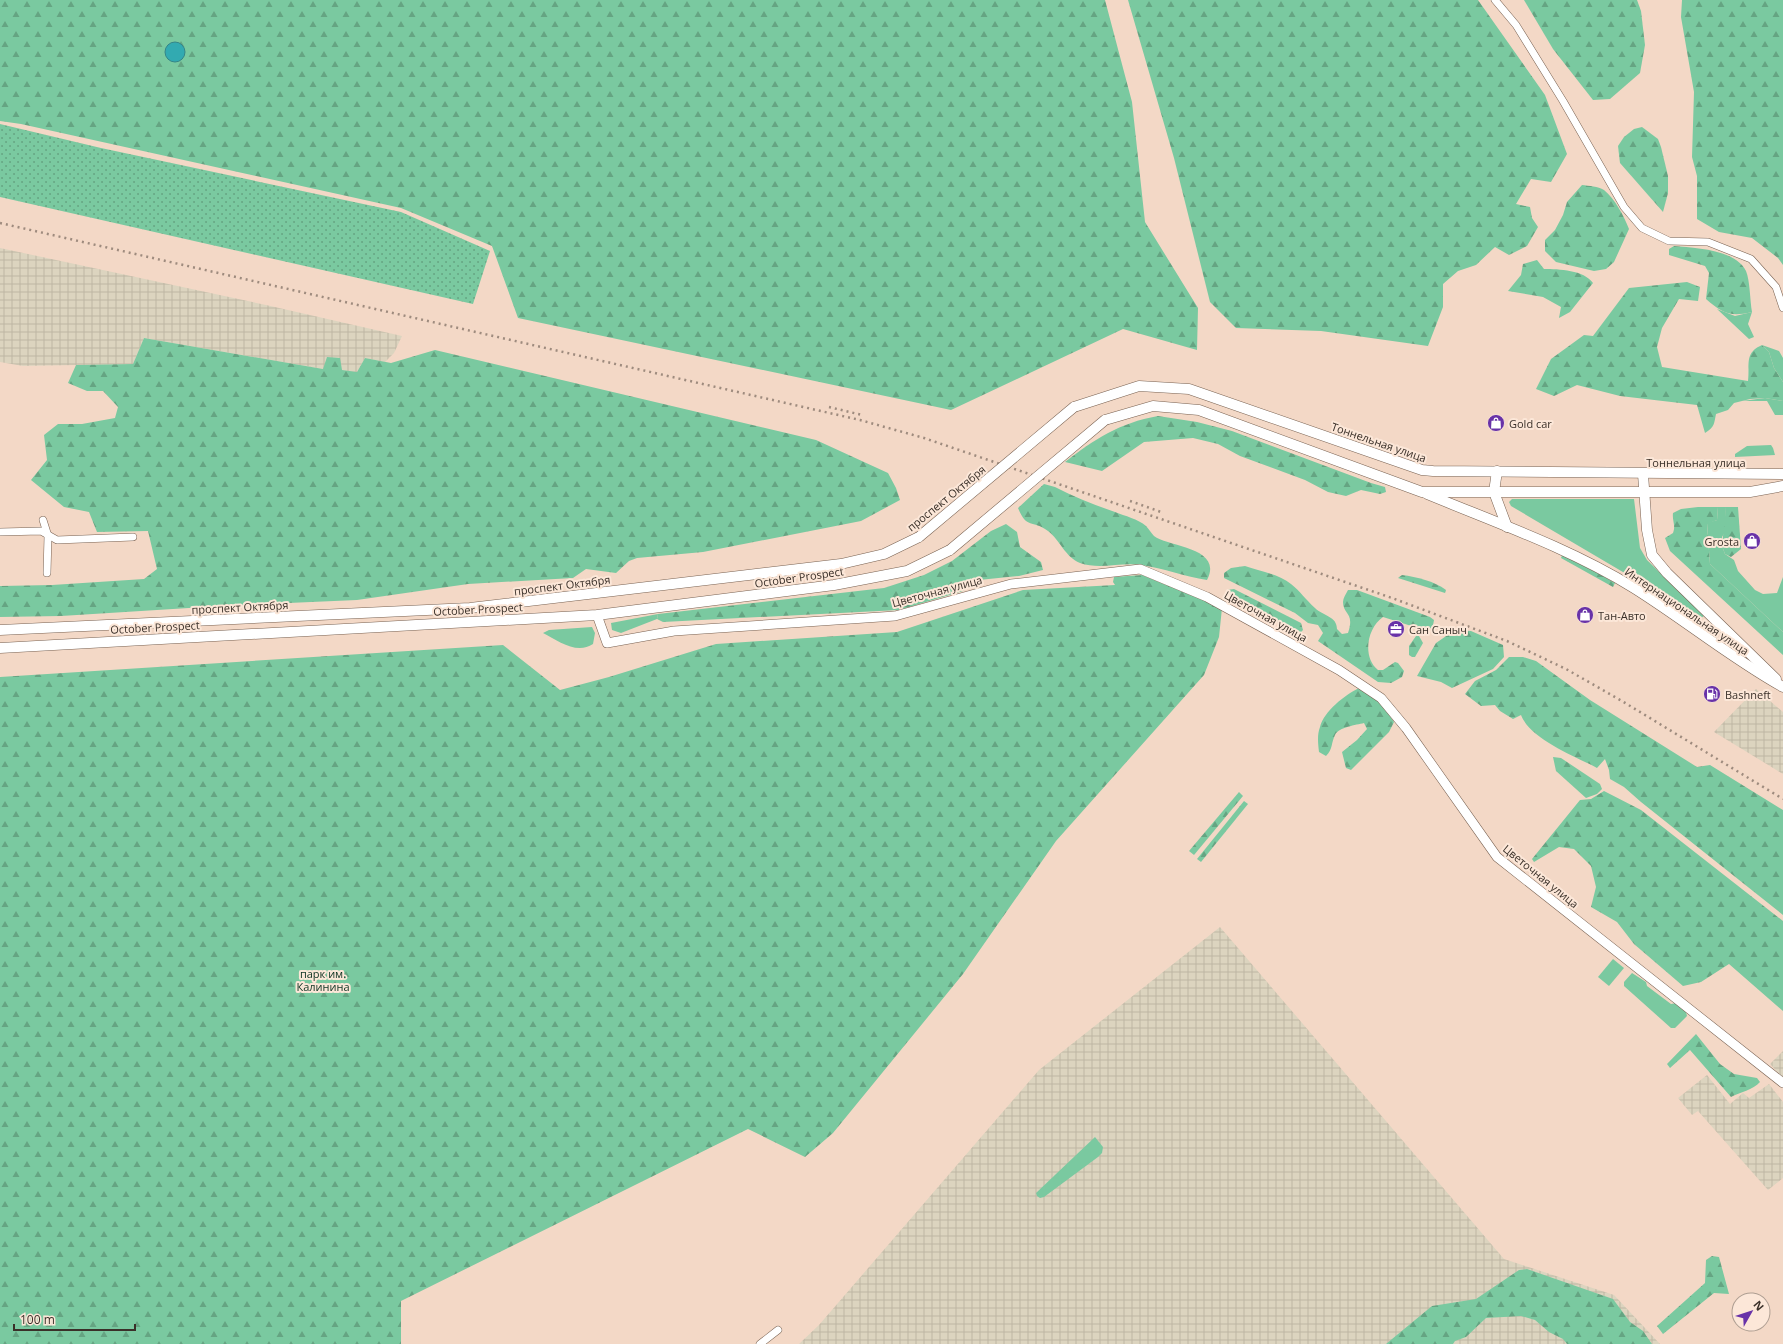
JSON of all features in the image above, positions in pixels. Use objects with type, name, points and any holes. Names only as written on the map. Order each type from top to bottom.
[{"type":"main road","name":"Тоннельная улица","points":[[1074,407],[1139,386],[1189,389],[1422,470],[1643,474],[1783,474]]},
{"type":"main road","name":"October Prospect","points":[[0,648],[597,615],[842,584],[907,571],[950,550],[1105,420],[1153,406],[1199,410],[1422,492]]},
{"type":"main road","name":"проспект Октября","points":[[0,630],[470,608],[841,564],[884,554],[919,537],[1074,407]]},
{"type":"main road","points":[[1497,471],[1494,492],[1507,527]]},
{"type":"main road","name":"Интернациональная улица","points":[[1643,474],[1647,530],[1652,556],[1667,573],[1783,686]]},
{"type":"main road","points":[[1422,492],[1750,492],[1783,486]]},
{"type":"main road","name":"Интернациональная улица","points":[[1422,492],[1561,548],[1634,588],[1761,675],[1783,686]]},
{"type":"street","points":[[1494,0],[1516,25],[1563,101],[1624,207],[1642,228],[1669,241],[1708,242],[1751,259],[1776,286],[1783,308]]},
{"type":"street","points":[[43,520],[48,536],[47,573]]},
{"type":"street","points":[[0,532],[41,531],[57,540],[133,537]]},
{"type":"street","name":"Цветочная улица","points":[[597,615],[607,643],[674,631],[895,616],[1011,584],[1140,569],[1207,597],[1339,670],[1381,698],[1406,728],[1497,857],[1783,1083]]},
{"type":"street","points":[[760,1344],[778,1330]]},
{"type":"shaded area","points":[[0,248],[266,305],[402,336],[394,353],[385,362],[365,358],[357,372],[323,369],[144,338],[133,364],[23,366],[0,362]]},
{"type":"shaded area","points":[[1756,689],[1783,712],[1783,774],[1714,732]]},
{"type":"shaded area","points":[[1220,927],[1504,1259],[1614,1295],[1660,1344],[799,1344],[819,1325],[1039,1070]]},
{"type":"shaded area","points":[[1783,1051],[1783,1078],[1770,1064]]},
{"type":"shaded area","points":[[1707,1075],[1730,1104],[1743,1093],[1749,1098],[1769,1084],[1783,1102],[1783,1178],[1768,1190],[1698,1111],[1692,1115],[1678,1098]]},
{"type":"green space","points":[[0,0],[1105,0],[1132,102],[1145,222],[1198,308],[1197,350],[1123,329],[951,410],[518,318],[492,246],[401,208],[21,124],[0,121]]},
{"type":"green space","points":[[1128,0],[1478,0],[1545,95],[1567,154],[1551,182],[1531,179],[1516,204],[1530,207],[1532,218],[1538,227],[1527,246],[1509,255],[1495,247],[1476,265],[1458,271],[1443,284],[1443,307],[1428,346],[1321,331],[1236,328],[1210,302],[1174,158]]},
{"type":"green space","points":[[1524,0],[1637,0],[1641,11],[1645,45],[1640,73],[1610,99],[1593,100],[1553,49]]},
{"type":"green space","points":[[1682,0],[1783,0],[1783,265],[1778,258],[1752,238],[1719,232],[1697,219],[1697,176],[1692,157],[1694,92],[1681,17]]},
{"type":"green space","points":[[0,124],[101,148],[401,212],[490,251],[473,304],[0,197]]},
{"type":"green space","points":[[1642,127],[1658,139],[1661,147],[1668,176],[1668,193],[1663,212],[1620,163],[1618,146],[1624,137],[1634,129]]},
{"type":"green space","points":[[1582,185],[1593,186],[1604,190],[1619,208],[1629,229],[1614,262],[1606,269],[1594,271],[1556,262],[1545,251],[1545,240],[1555,230],[1563,215],[1567,202]]},
{"type":"green space","points":[[1674,246],[1714,251],[1733,258],[1741,264],[1747,275],[1752,312],[1738,314],[1728,313],[1717,308],[1706,299],[1709,273],[1705,266],[1669,255],[1669,249]]},
{"type":"green space","points":[[1537,260],[1544,269],[1571,271],[1584,275],[1593,283],[1570,312],[1559,318],[1561,307],[1543,297],[1508,291],[1521,275],[1523,264]]},
{"type":"green space","points":[[1687,282],[1700,287],[1698,301],[1679,299],[1662,328],[1657,347],[1662,367],[1748,381],[1750,355],[1756,348],[1762,345],[1769,352],[1774,368],[1783,382],[1783,401],[1765,398],[1750,399],[1734,403],[1728,410],[1716,414],[1712,427],[1705,433],[1697,405],[1620,396],[1577,385],[1554,396],[1536,389],[1551,359],[1584,335],[1593,336],[1629,288]]},
{"type":"green space","points":[[1717,309],[1735,316],[1752,312],[1748,324],[1754,337],[1749,339]]},
{"type":"green space","points":[[144,338],[323,369],[327,357],[340,358],[342,370],[357,372],[365,358],[391,363],[435,350],[816,440],[888,473],[896,488],[900,500],[861,521],[703,552],[637,558],[629,561],[616,573],[586,569],[573,578],[468,584],[357,600],[221,606],[61,616],[0,617],[0,586],[52,585],[144,579],[157,569],[148,531],[97,532],[89,512],[64,507],[31,480],[47,460],[44,435],[58,424],[82,424],[115,418],[118,407],[103,391],[87,391],[68,383],[76,365],[133,364]]},
{"type":"green space","points":[[1762,345],[1779,351],[1783,358],[1783,382],[1774,368],[1769,352]]},
{"type":"green space","points":[[1765,398],[1783,401],[1783,415],[1775,415],[1767,401],[1742,401]]},
{"type":"green space","points":[[1158,416],[1197,422],[1232,431],[1385,487],[1386,492],[1380,494],[1361,490],[1346,496],[1328,492],[1305,480],[1240,456],[1218,444],[1193,438],[1144,442],[1102,471],[1065,462],[1108,433],[1131,423]]},
{"type":"green space","points":[[1771,445],[1775,455],[1735,457],[1735,454],[1747,446]]},
{"type":"green space","points":[[1044,484],[1055,487],[1085,501],[1135,520],[1146,526],[1154,536],[1161,540],[1201,554],[1208,561],[1210,569],[1207,580],[1141,565],[1126,564],[1095,566],[1080,563],[1066,553],[1048,531],[1042,527],[1027,522],[1021,515],[1018,508]]},
{"type":"green space","points":[[1512,499],[1634,499],[1640,548],[1647,560],[1704,616],[1701,618],[1511,506],[1509,502]]},
{"type":"green space","points":[[1718,507],[1726,507],[1725,532],[1722,537],[1722,546],[1725,554],[1734,560],[1738,571],[1755,590],[1763,594],[1777,593],[1783,577],[1783,632],[1710,564],[1707,523],[1717,520]]},
{"type":"green space","points":[[1718,507],[1717,520],[1707,524],[1710,564],[1783,632],[1783,655],[1670,551],[1665,538],[1673,533],[1673,513],[1681,509]]},
{"type":"green space","points":[[1726,507],[1738,507],[1741,549],[1731,557],[1725,554],[1722,546]]},
{"type":"green space","points":[[1006,524],[1017,532],[1020,547],[1041,562],[1043,570],[1019,576],[979,580],[963,591],[899,610],[663,622],[657,619],[658,614],[884,588],[924,575],[952,561],[991,531]]},
{"type":"green space","points":[[1563,553],[1615,583],[1613,587],[1561,558]]},
{"type":"green space","points":[[1245,566],[1275,575],[1291,584],[1318,611],[1335,621],[1337,629],[1342,634],[1348,633],[1350,626],[1349,617],[1343,602],[1348,590],[1357,590],[1430,617],[1434,620],[1433,625],[1430,629],[1424,630],[1383,617],[1378,622],[1373,628],[1368,643],[1368,650],[1373,664],[1378,670],[1383,670],[1395,662],[1398,663],[1404,671],[1402,677],[1391,683],[1378,682],[1318,641],[1323,633],[1318,625],[1308,623],[1295,613],[1224,578],[1224,573],[1231,568]]},
{"type":"green space","name":"парк им. Калинина","points":[[1142,575],[1222,608],[1219,637],[1204,675],[1056,841],[963,974],[833,1133],[805,1157],[748,1129],[401,1301],[401,1344],[0,1344],[0,677],[503,645],[560,690],[609,677],[716,644],[897,632],[1023,590],[1115,585],[1113,582],[1114,577]]},
{"type":"green space","points":[[1402,575],[1431,582],[1446,590],[1445,593],[1398,578]]},
{"type":"green space","points":[[1234,589],[1301,623],[1303,630],[1300,633],[1227,595],[1227,590]]},
{"type":"green space","points":[[658,614],[657,619],[621,633],[612,630],[611,623]]},
{"type":"green space","points":[[592,627],[595,633],[593,644],[581,648],[568,646],[543,633],[549,630]]},
{"type":"green space","points":[[1455,630],[1471,631],[1503,645],[1504,657],[1493,669],[1452,688],[1441,682],[1417,676],[1436,643]]},
{"type":"green space","points":[[1416,636],[1419,636],[1423,643],[1415,657],[1412,657],[1409,655],[1409,646]]},
{"type":"green space","points":[[1509,657],[1523,657],[1536,661],[1590,700],[1697,767],[1710,765],[1783,810],[1783,915],[1624,787],[1610,779],[1609,770],[1605,759],[1597,768],[1543,739],[1526,724],[1521,715],[1513,719],[1500,711],[1495,705],[1481,706],[1465,694],[1475,681],[1496,670]]},
{"type":"green space","points":[[1359,688],[1381,703],[1394,722],[1389,732],[1351,770],[1346,768],[1342,752],[1357,740],[1367,729],[1364,723],[1348,727],[1337,732],[1330,751],[1326,756],[1319,752],[1318,736],[1322,721],[1330,709]]},
{"type":"green space","points":[[1553,757],[1561,758],[1600,784],[1602,789],[1597,794],[1586,798],[1556,771]]},
{"type":"green space","points":[[1604,791],[1641,810],[1783,921],[1783,1011],[1729,964],[1701,982],[1683,986],[1634,944],[1617,922],[1591,907],[1596,887],[1591,866],[1574,849],[1559,847],[1534,862],[1532,859],[1580,800],[1591,799]]},
{"type":"green space","points":[[1239,792],[1243,796],[1194,855],[1189,851]]},
{"type":"green space","points":[[1244,801],[1248,804],[1201,862],[1197,859]]},
{"type":"green space","points":[[1613,959],[1624,968],[1609,986],[1598,977]]},
{"type":"green space","points":[[1632,973],[1646,982],[1647,986],[1671,1004],[1677,1003],[1686,1012],[1687,1016],[1675,1028],[1671,1028],[1624,986],[1624,982]]},
{"type":"green space","points":[[1696,1034],[1720,1064],[1734,1074],[1757,1078],[1760,1082],[1750,1089],[1731,1097],[1690,1050],[1670,1068],[1667,1064]]},
{"type":"green space","points":[[1095,1137],[1103,1147],[1102,1153],[1044,1197],[1040,1198],[1037,1196],[1036,1193]]},
{"type":"green space","points":[[1712,1256],[1719,1257],[1729,1294],[1714,1293],[1663,1334],[1657,1326],[1705,1283],[1706,1260]]},
{"type":"green space","points":[[1527,1269],[1613,1299],[1630,1322],[1643,1331],[1652,1344],[1567,1344],[1563,1339],[1549,1332],[1535,1320],[1521,1316],[1486,1318],[1466,1337],[1455,1341],[1453,1344],[1386,1344],[1432,1306],[1476,1299],[1519,1270]]},
{"type":"water","points":[[175,42],[182,45],[185,52],[182,59],[175,62],[168,59],[165,52],[168,45]]},
{"type":"railway","points":[[0,223],[860,420],[924,438],[1392,598],[1507,641],[1566,669],[1622,701],[1783,799]]},
{"type":"railway","points":[[829,407],[862,415]]},
{"type":"railway","points":[[1130,501],[1161,512]]},
{"type":"place","name":"Gold car","points":[[1496,423]]},
{"type":"place","name":"Grosta","points":[[1752,541]]},
{"type":"place","name":"Тан-Авто","points":[[1585,615]]},
{"type":"place","name":"Сан Саныч","points":[[1396,629]]},
{"type":"place","name":"Bashneft","points":[[1712,694]]}]
